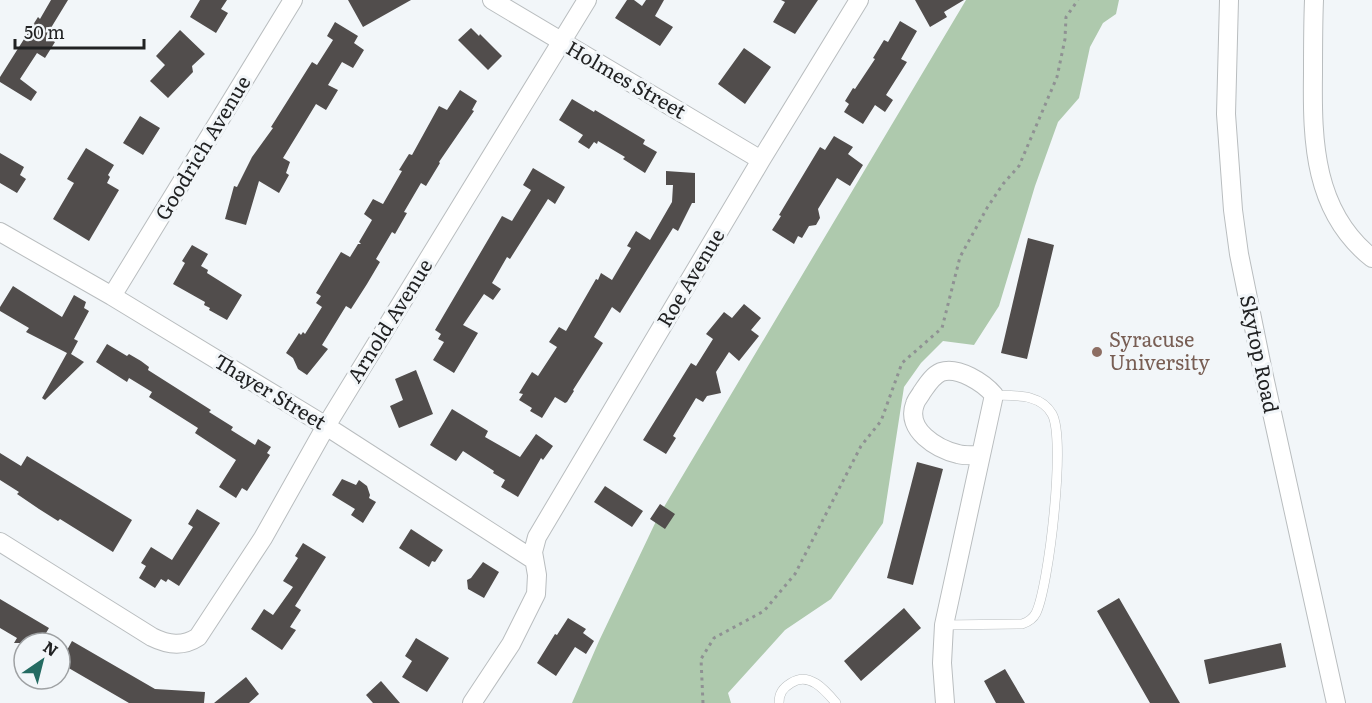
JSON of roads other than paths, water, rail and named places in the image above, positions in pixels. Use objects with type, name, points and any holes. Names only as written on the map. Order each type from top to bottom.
[{"type":"street","name":"Goodrich Avenue","points":[[112,296],[293,0]]},
{"type":"street","name":"Holmes Street","points":[[492,0],[761,160]]},
{"type":"street","name":"Arnold Avenue","points":[[0,542],[152,638],[164,643],[182,644],[198,637],[263,538],[326,426],[587,0]]},
{"type":"street","name":"Roe Avenue","points":[[472,703],[511,644],[536,594],[537,575],[533,552],[537,537],[859,0]]},
{"type":"street","name":"Skytop Road","points":[[1228,0],[1226,114],[1233,210],[1239,254],[1336,703]]},
{"type":"street","points":[[1314,0],[1312,131],[1323,186],[1342,228],[1360,249],[1372,258]]},
{"type":"street","name":"Thayer Street","points":[[0,232],[112,296],[326,426],[534,560]]},
{"type":"street","points":[[945,703],[942,663],[944,625],[981,455],[994,395],[975,379],[951,371],[940,373],[928,382],[914,405],[916,427],[931,443],[958,454],[981,455]]},
{"type":"lane","points":[[944,625],[1022,624],[1029,621],[1035,614],[1045,580],[1057,475],[1056,433],[1052,414],[1039,401],[1027,397],[994,395]]},
{"type":"lane","points":[[778,703],[784,688],[799,679],[805,679],[822,687],[836,703]]},
{"type":"place","name":"Syracuse University","points":[[1097,352]]}]
